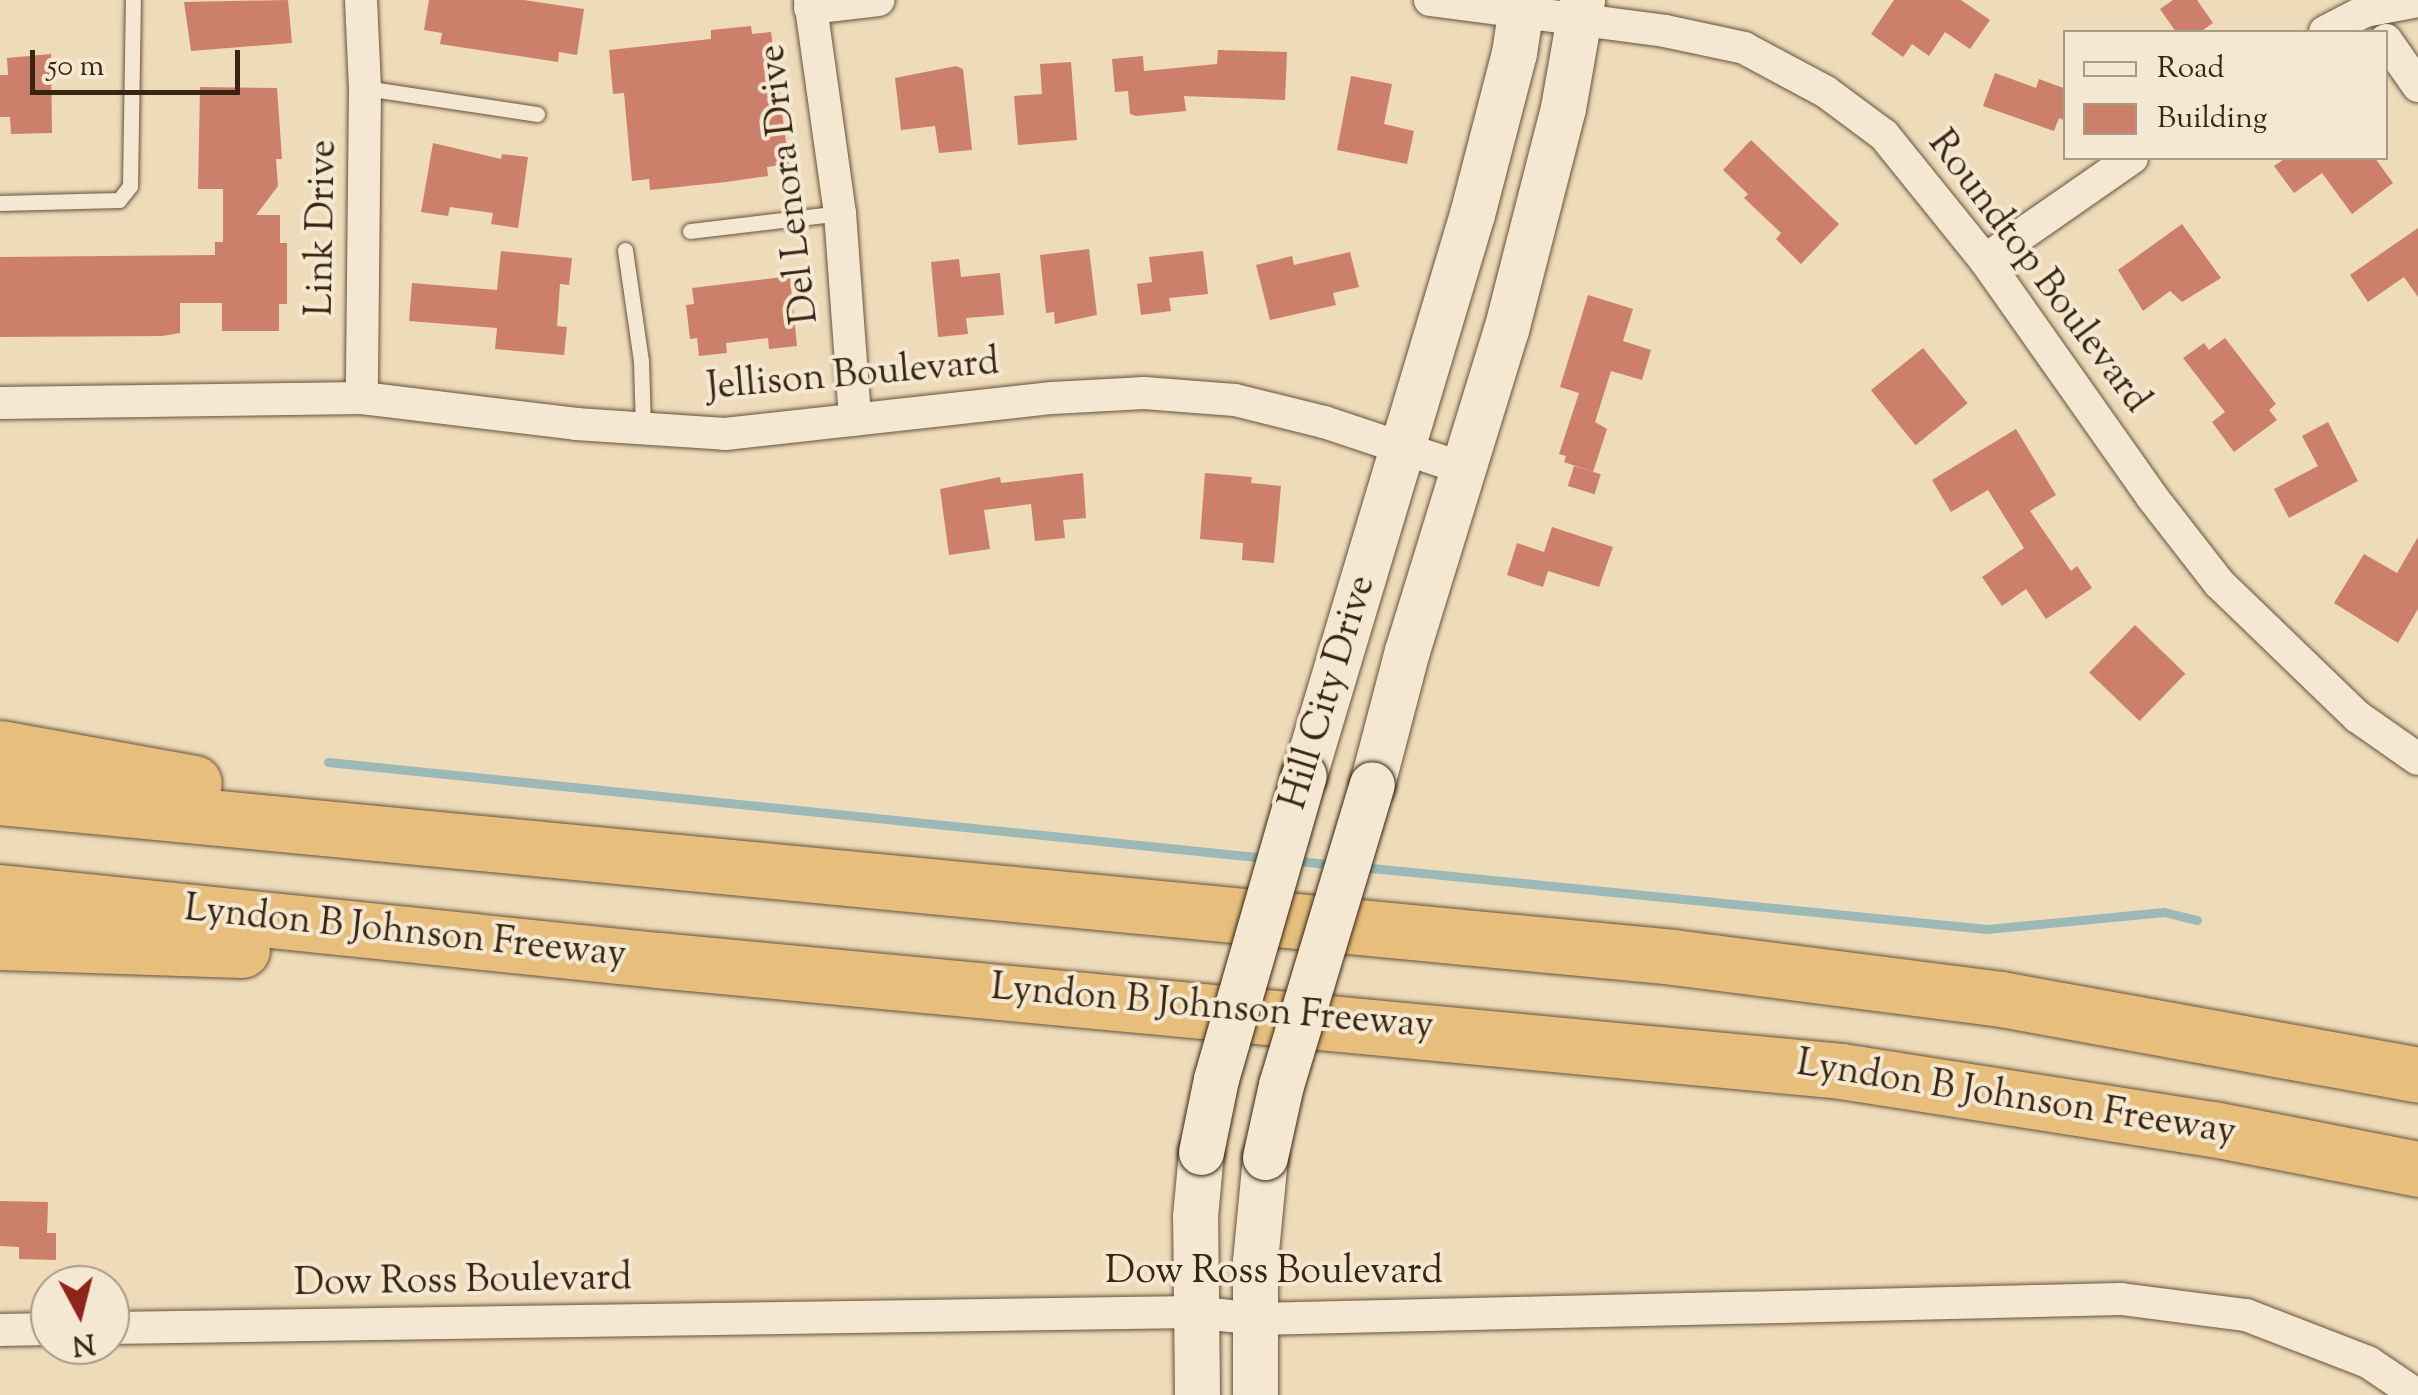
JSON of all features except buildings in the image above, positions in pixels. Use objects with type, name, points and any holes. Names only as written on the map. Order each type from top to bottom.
[{"type":"highway","points":[[0,748],[591,853]]},
{"type":"highway","points":[[0,797],[1822,975],[2057,1008],[2418,1074]]},
{"type":"highway","name":"Lyndon B Johnson Freeway","points":[[0,892],[658,960],[1841,1070],[2213,1129],[2418,1169]]},
{"type":"highway","points":[[0,942],[658,960]]},
{"type":"street","name":"Link Drive","points":[[360,0],[366,88],[362,398]]},
{"type":"street","points":[[810,4],[879,0]]},
{"type":"street","name":"Roundtop Boulevard","points":[[1430,0],[1581,11],[1744,48],[1826,92],[1884,134],[1985,260],[2152,498],[2219,583],[2358,717],[2418,759]]},
{"type":"street","points":[[2330,30],[2418,1]]},
{"type":"street","name":"Del Lenora Drive","points":[[810,4],[840,213],[855,418]]},
{"type":"street","name":"Hill City Drive","points":[[1196,1395],[1194,1312],[1200,1152],[1216,1078],[1472,214],[1522,7]]},
{"type":"street","name":"Hill City Drive","points":[[1255,1395],[1256,1262],[1265,1157],[1281,1085],[1538,213],[1581,11]]},
{"type":"street","points":[[2388,43],[2418,86]]},
{"type":"street","points":[[1985,260],[2129,160]]},
{"type":"street","name":"Jellison Boulevard","points":[[0,403],[362,398],[642,429],[725,434],[855,418],[1144,394],[1235,400],[1465,469]]},
{"type":"street","name":"Dow Ross Boulevard","points":[[130,1328],[1194,1312],[1256,1319],[2121,1299],[2246,1315],[2368,1362],[2418,1395]]},
{"type":"street","points":[[0,1330],[30,1329]]},
{"type":"lane","points":[[0,203],[119,200],[130,186],[133,0]]},
{"type":"lane","points":[[366,88],[537,114]]},
{"type":"lane","points":[[690,231],[840,213]]},
{"type":"lane","points":[[624,250],[640,360],[642,429]]},
{"type":"waterway","points":[[328,762],[1266,858]]},
{"type":"waterway","points":[[1291,860],[1335,865]]},
{"type":"waterway","points":[[1361,867],[1987,929],[2164,912],[2197,920]]}]
